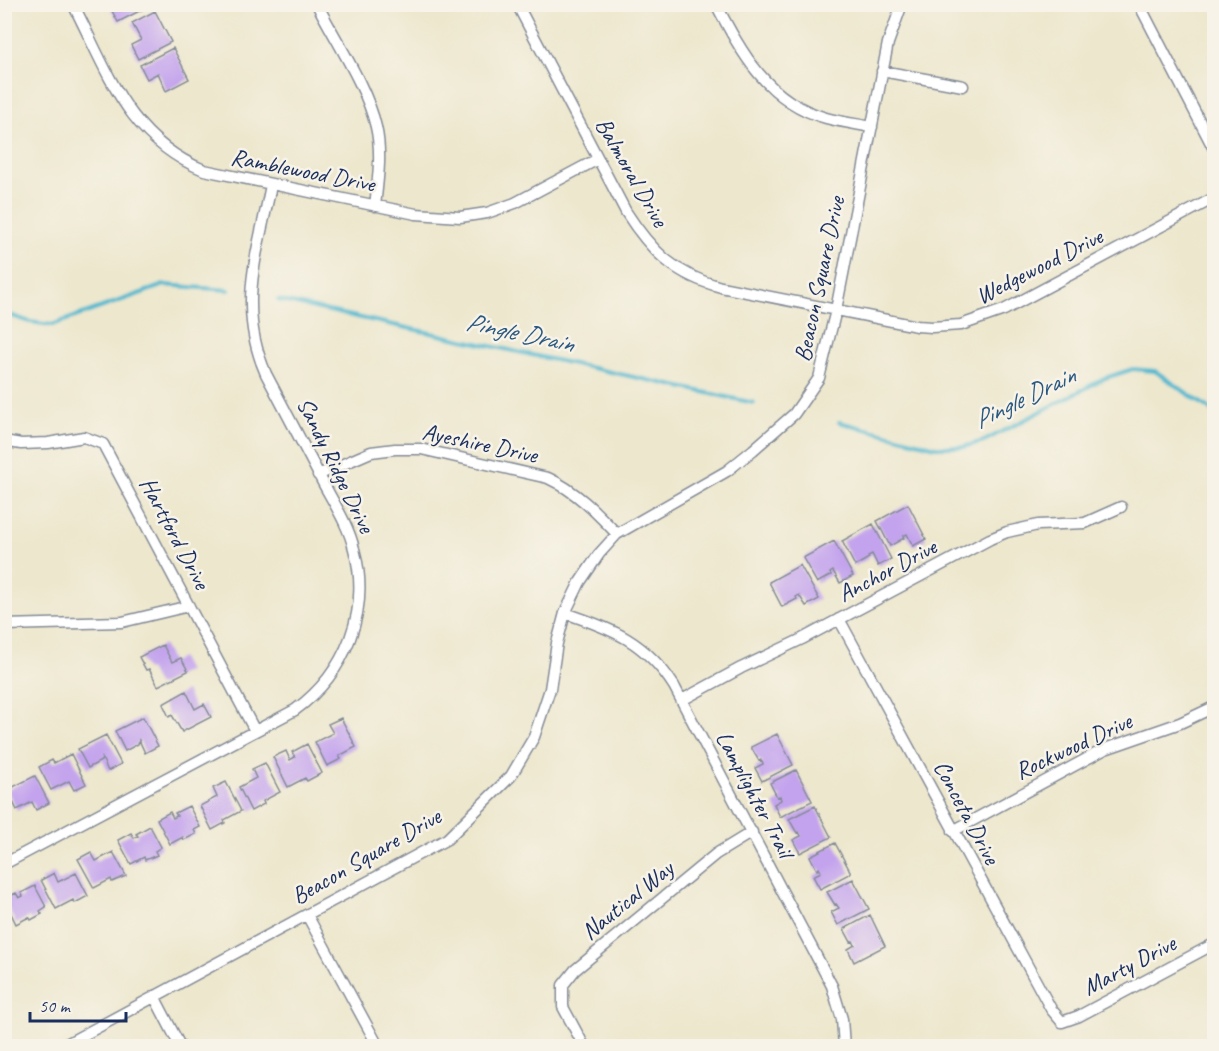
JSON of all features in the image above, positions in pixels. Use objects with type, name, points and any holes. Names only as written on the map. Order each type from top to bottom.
[{"type":"street","name":"Ramblewood Drive","points":[[73,4],[128,110],[153,139],[174,155],[204,170],[375,206],[445,218],[487,213],[515,203],[598,159]]},
{"type":"street","points":[[317,4],[366,98],[376,128],[379,158],[375,206]]},
{"type":"street","name":"Balmoral Drive","points":[[517,4],[626,212],[656,252],[681,271],[706,283],[738,292],[836,310]]},
{"type":"street","points":[[716,4],[741,52],[751,66],[760,78],[784,99],[825,118],[872,127]]},
{"type":"street","name":"Beacon Square Drive","points":[[63,1047],[153,996],[447,839],[511,776],[534,737],[550,689],[557,643],[565,613],[572,596],[590,566],[617,534],[727,471],[794,414],[819,378],[836,310],[888,43],[902,4]]},
{"type":"street","points":[[1139,4],[1215,149]]},
{"type":"street","points":[[882,71],[963,86]]},
{"type":"street","name":"Sandy Ridge Drive","points":[[4,864],[295,710],[334,671],[343,656],[355,626],[359,597],[354,548],[341,517],[266,374],[259,358],[251,326],[251,286],[271,185]]},
{"type":"street","name":"Wedgewood Drive","points":[[836,310],[932,327],[961,325],[975,321],[1004,310],[1215,198]]},
{"type":"street","name":"Hartford Drive","points":[[4,441],[21,444],[48,443],[84,437],[103,444],[255,732]]},
{"type":"street","name":"Ayeshire Drive","points":[[318,474],[371,452],[421,449],[548,478],[588,504],[617,534]]},
{"type":"street","name":"Anchor Drive","points":[[682,700],[999,535],[1038,525],[1085,523],[1121,507]]},
{"type":"street","points":[[4,625],[122,622],[189,606]]},
{"type":"street","name":"Lamplighter Trail","points":[[565,613],[604,626],[631,640],[656,661],[667,674],[832,986],[842,1019],[844,1047]]},
{"type":"street","name":"Conceta Drive","points":[[840,619],[1051,1009],[1062,1022]]},
{"type":"street","name":"Rockwood Drive","points":[[953,831],[1106,749],[1188,720],[1215,707]]},
{"type":"street","name":"Nautical Way","points":[[584,1047],[563,1007],[563,985],[575,970],[716,854],[752,832]]},
{"type":"street","points":[[307,915],[378,1047]]},
{"type":"street","name":"Marty Drive","points":[[1062,1022],[1079,1016],[1215,944]]},
{"type":"street","points":[[153,996],[180,1047]]},
{"type":"building","points":[[120,4],[153,4],[118,22],[111,9]]},
{"type":"building","points":[[155,11],[171,42],[138,59],[131,45],[141,40],[132,23]]},
{"type":"building","points":[[173,48],[189,79],[166,91],[158,73],[147,79],[140,65]]},
{"type":"building","points":[[908,504],[926,539],[913,546],[907,534],[890,546],[877,521]]},
{"type":"building","points":[[873,524],[891,559],[878,566],[872,554],[855,566],[842,541]]},
{"type":"building","points":[[834,541],[853,576],[840,583],[833,571],[831,575],[817,583],[803,558]]},
{"type":"building","points":[[800,565],[819,599],[806,606],[799,595],[797,599],[782,607],[769,582]]},
{"type":"building","points":[[163,645],[172,662],[181,658],[188,671],[158,686],[139,657]]},
{"type":"building","points":[[186,691],[195,709],[204,704],[211,717],[182,732],[172,715],[169,717],[163,704]]},
{"type":"building","points":[[143,717],[158,746],[145,753],[139,740],[138,744],[125,751],[115,731]]},
{"type":"building","points":[[341,718],[356,747],[339,756],[341,759],[327,766],[315,742],[333,733],[328,724]]},
{"type":"building","points":[[777,734],[793,765],[762,781],[755,768],[763,764],[751,747]]},
{"type":"building","points":[[106,735],[121,764],[108,771],[102,758],[101,761],[88,768],[78,749]]},
{"type":"building","points":[[307,744],[322,773],[307,781],[305,778],[288,787],[273,757],[286,751],[290,760],[295,757],[292,752]]},
{"type":"building","points":[[71,754],[86,784],[74,790],[69,781],[51,790],[39,767],[52,760],[54,763]]},
{"type":"building","points":[[265,763],[280,792],[251,811],[239,787],[256,778],[252,769]]},
{"type":"building","points":[[796,770],[812,801],[780,817],[774,804],[781,800],[780,796],[777,797],[770,783]]},
{"type":"building","points":[[35,776],[49,803],[36,810],[32,802],[17,810],[7,790]]},
{"type":"building","points":[[226,782],[241,811],[212,830],[200,806],[217,797],[213,788]]},
{"type":"building","points":[[189,806],[200,827],[194,830],[196,834],[184,840],[183,837],[170,844],[157,819],[170,812],[173,818],[177,816],[175,813]]},
{"type":"building","points":[[815,806],[831,837],[800,853],[793,840],[801,836],[789,819]]},
{"type":"building","points":[[150,826],[161,847],[155,851],[157,855],[145,860],[144,857],[131,864],[118,840],[131,833],[134,838],[138,836],[136,834]]},
{"type":"building","points":[[835,843],[851,873],[820,889],[813,876],[821,872],[819,868],[817,870],[810,856]]},
{"type":"building","points":[[91,852],[96,861],[113,852],[126,876],[112,882],[111,879],[94,888],[78,859]]},
{"type":"building","points":[[54,873],[58,882],[76,873],[88,896],[75,903],[73,900],[56,909],[41,880]]},
{"type":"building","points":[[853,879],[869,909],[838,925],[831,912],[839,908],[827,892]]},
{"type":"building","points":[[35,886],[46,907],[40,911],[42,914],[31,920],[29,917],[16,924],[4,899],[16,893],[19,898],[23,896],[21,893]]},
{"type":"building","points":[[870,915],[885,946],[854,962],[848,949],[855,945],[844,929]]},
{"type":"waterway","name":"Pingle Drain","points":[[4,313],[30,322],[52,325],[164,285],[229,290]]},
{"type":"waterway","name":"Pingle Drain","points":[[278,300],[754,403]]},
{"type":"waterway","name":"Pingle Drain","points":[[839,422],[936,447],[963,447],[984,441],[1105,378],[1133,369],[1155,371],[1214,412]]}]
